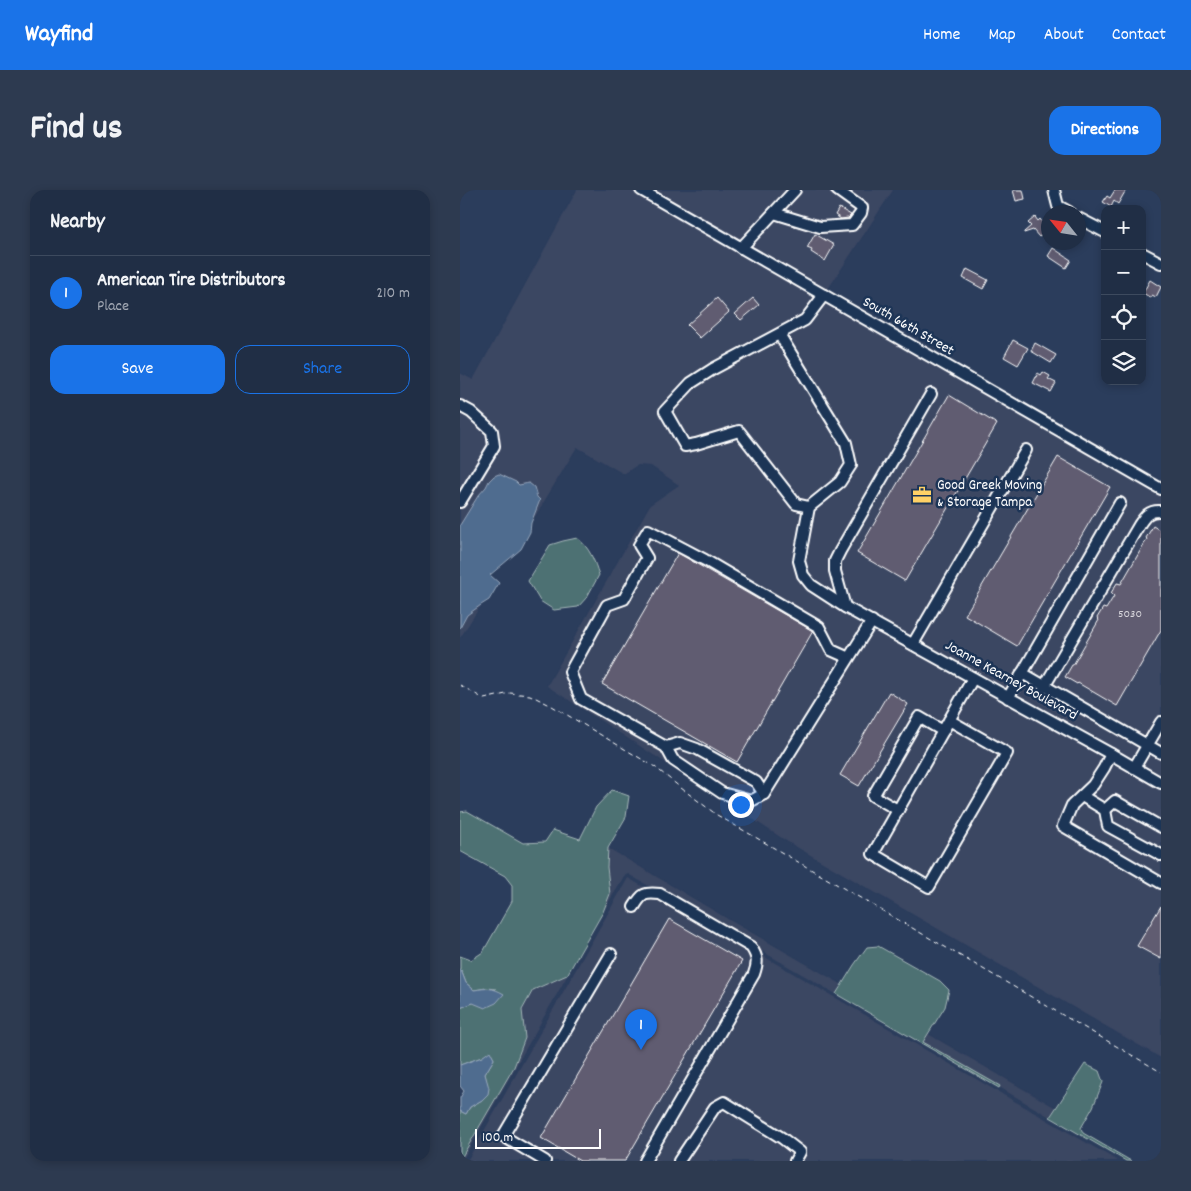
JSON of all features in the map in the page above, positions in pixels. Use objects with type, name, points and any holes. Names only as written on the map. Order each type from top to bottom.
[{"type":"street","name":"South 66th Street","points":[[641,190],[1161,489]]},
{"type":"street","points":[[741,248],[795,190]]},
{"type":"street","points":[[774,213],[820,227],[852,225],[861,213],[862,208],[837,190]]},
{"type":"street","points":[[1054,190],[1058,205]]},
{"type":"street","points":[[1086,222],[1101,230]]},
{"type":"street","points":[[1146,255],[1161,263]]},
{"type":"street","points":[[779,334],[846,443],[850,466],[840,482],[809,507],[796,504],[739,431],[685,446],[665,411],[691,383],[713,369],[805,320],[824,296]]},
{"type":"street","points":[[845,607],[835,571],[835,561],[931,394]]},
{"type":"street","points":[[460,406],[471,412],[492,431],[494,446],[460,502]]},
{"type":"street","points":[[913,644],[1026,450]]},
{"type":"street","points":[[1008,698],[1120,503]]},
{"type":"street","name":"Joanne Kearney Boulevard","points":[[809,507],[799,561],[803,575],[812,585],[845,607],[1161,783]]},
{"type":"street","points":[[1044,687],[1139,524],[1145,516],[1154,510],[1161,511]]},
{"type":"street","points":[[849,658],[831,650],[819,627],[705,560],[648,530],[639,545],[647,558],[624,599],[607,605],[570,672],[581,699],[666,747],[673,760],[722,793],[751,801],[764,794],[849,658],[872,621]]},
{"type":"street","points":[[1022,673],[1161,753]]},
{"type":"street","points":[[949,720],[1006,753],[929,887],[873,854],[949,720],[973,678]]},
{"type":"street","points":[[898,810],[873,796],[919,717],[943,731]]},
{"type":"street","points":[[1134,768],[1161,722]]},
{"type":"street","points":[[666,747],[680,743],[697,749],[756,782],[764,794]]},
{"type":"street","points":[[1111,754],[1094,784],[1072,805],[1063,826],[1161,882]]},
{"type":"street","points":[[1082,796],[1106,810]]},
{"type":"street","points":[[1106,810],[1115,801],[1161,827]]},
{"type":"street","points":[[1106,810],[1108,826],[1161,855]]},
{"type":"street","points":[[634,906],[641,896],[650,892],[660,894],[751,947],[757,957],[758,964],[754,974],[645,1161]]},
{"type":"street","points":[[545,1161],[503,1136],[611,954]]},
{"type":"street","points":[[680,1161],[715,1107],[724,1102],[782,1138],[800,1152],[795,1161]]},
{"type":"path","points":[[460,685],[484,699],[510,693],[530,695],[552,706],[655,767],[717,815],[1161,1072]]},
{"type":"shaded area","points":[[577,190],[632,190],[1161,494],[1161,778],[1109,757],[1161,788],[1161,1058],[788,842],[547,686],[650,505],[679,485],[651,466],[638,465],[624,474],[577,447],[531,523],[540,500],[534,487],[529,483],[519,485],[499,474],[489,481],[460,525],[460,373],[473,380]]},
{"type":"shaded area","points":[[649,190],[893,190],[826,292]]},
{"type":"shaded area","points":[[499,474],[519,485],[529,483],[534,487],[540,500],[531,523],[530,532],[521,549],[490,575],[499,583],[489,600],[467,615],[460,628],[460,525],[489,481]]},
{"type":"shaded area","points":[[481,605],[460,638],[460,628],[467,615]]},
{"type":"shaded area","points":[[608,848],[841,984],[836,994],[628,874],[624,876],[603,912],[610,894],[607,867]]},
{"type":"shaded area","points":[[628,878],[1118,1161],[467,1161]]},
{"type":"shaded area","points":[[460,969],[466,983],[474,990],[489,989],[504,994],[496,1003],[485,1008],[473,1003],[460,1008]]},
{"type":"shaded area","points":[[570,971],[462,1161],[460,1161],[514,1067],[525,1038],[522,1010],[533,990],[567,975]]},
{"type":"shaded area","points":[[928,1034],[1056,1108],[1050,1117],[923,1042]]},
{"type":"shaded area","points":[[490,1051],[494,1059],[485,1074],[489,1088],[488,1094],[470,1107],[466,1114],[460,1111],[460,1098],[464,1091],[460,1086],[460,1065],[482,1057]]},
{"type":"green space","points":[[577,538],[588,550],[599,575],[587,597],[578,607],[554,610],[540,601],[528,581],[550,545]]},
{"type":"green space","points":[[612,790],[629,796],[626,817],[608,848],[607,867],[610,894],[603,912],[567,975],[533,990],[522,1010],[525,1038],[514,1067],[460,1160],[460,1111],[466,1114],[470,1107],[482,1100],[488,1088],[485,1074],[494,1059],[490,1052],[460,1065],[460,1008],[473,1003],[496,989],[474,990],[466,983],[460,969],[460,956],[471,960],[483,952],[512,901],[512,885],[505,876],[460,851],[460,812],[467,811],[523,843],[545,842],[553,830],[580,839],[596,807]]},
{"type":"green space","points":[[878,946],[940,981],[949,990],[945,1007],[923,1042],[1000,1086],[999,1088],[836,994],[867,947]]},
{"type":"green space","points":[[1085,1064],[1099,1071],[1103,1082],[1093,1107],[1081,1128],[1083,1133],[1131,1161],[1126,1161],[1050,1117]]},
{"type":"building","points":[[1013,190],[1023,190],[1025,199],[1016,201]]},
{"type":"building","points":[[1115,190],[1126,190],[1118,204],[1114,201],[1112,205],[1103,202],[1107,196],[1110,198]]},
{"type":"building","points":[[839,208],[851,215],[848,218],[841,219],[835,215]]},
{"type":"building","points":[[1035,217],[1038,221],[1040,219],[1041,236],[1039,237],[1033,230],[1024,233],[1031,226],[1028,223]]},
{"type":"building","points":[[815,234],[834,245],[825,261],[807,248]]},
{"type":"building","points":[[1052,250],[1056,250],[1071,260],[1066,268],[1048,256]]},
{"type":"building","points":[[967,269],[988,280],[983,289],[963,278]]},
{"type":"building","points":[[1150,280],[1161,287],[1156,297],[1152,295],[1151,298],[1146,295],[1146,287]]},
{"type":"building","points":[[717,298],[729,312],[700,338],[687,325]]},
{"type":"building","points":[[753,298],[759,305],[741,320],[735,314]]},
{"type":"building","points":[[1013,340],[1028,348],[1018,365],[1004,357]]},
{"type":"building","points":[[1035,343],[1056,355],[1051,363],[1031,351]]},
{"type":"building","points":[[1043,372],[1050,376],[1048,379],[1056,383],[1051,392],[1033,383],[1038,373],[1041,375]]},
{"type":"building","points":[[949,395],[997,424],[905,581],[857,553]]},
{"type":"building","points":[[1058,457],[1110,487],[1017,646],[965,615]]},
{"type":"building","points":[[1153,526],[1161,531],[1161,630],[1117,706],[1065,677],[1099,620],[1097,618],[1103,608],[1106,609],[1114,596],[1111,593],[1117,583],[1121,584]]},
{"type":"building","points":[[678,553],[813,631],[737,762],[602,684]]},
{"type":"building","points":[[889,692],[908,704],[859,786],[840,775]]},
{"type":"building","points":[[1161,906],[1161,959],[1137,946]]},
{"type":"building","points":[[669,919],[742,961],[625,1161],[580,1161],[541,1138]]},
{"type":"place","name":"Good Greek Moving & Storage Tampa","points":[[922,495]]},
{"type":"place","name":"American Tire Distributors","points":[[641,1050]]}]
